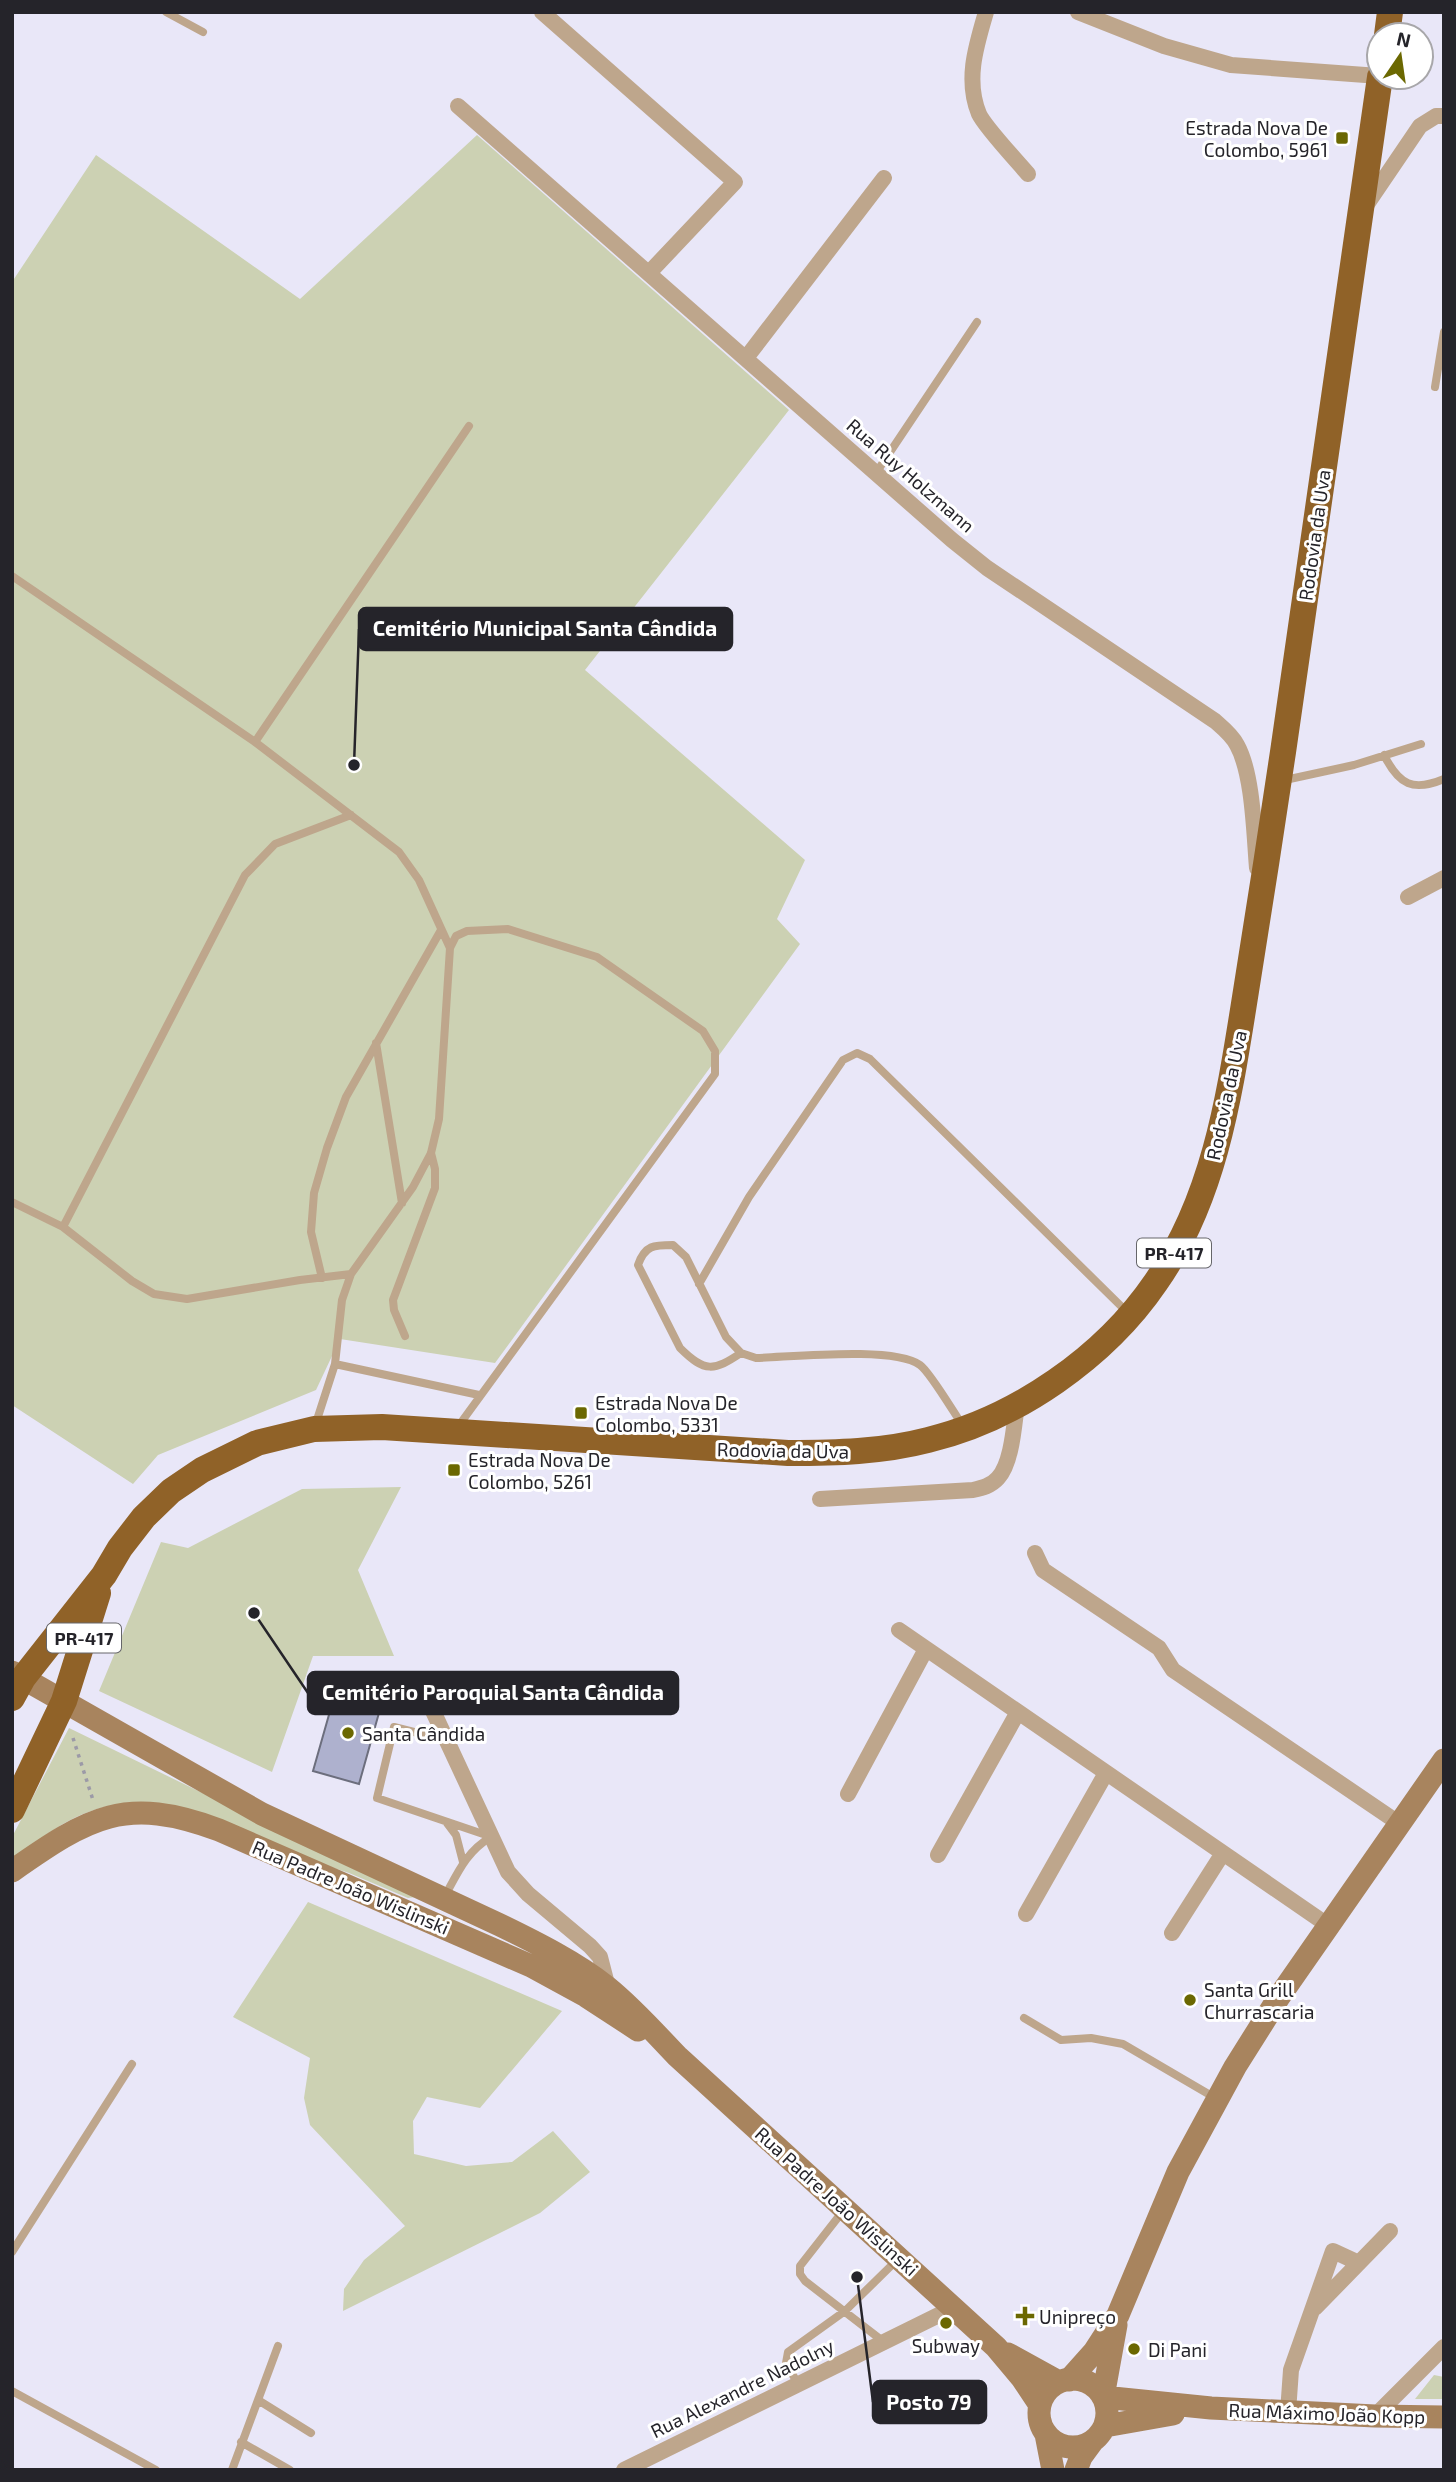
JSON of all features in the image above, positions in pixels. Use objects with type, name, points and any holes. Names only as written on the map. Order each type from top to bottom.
[{"type":"highway","name":"Rodovia da Uva","points":[[16,1683],[104,1575],[120,1548],[144,1517],[171,1491],[232,1454],[285,1435],[314,1429],[382,1427],[800,1453],[879,1449],[928,1440],[965,1429],[1017,1404],[1053,1382],[1089,1354],[1130,1315],[1156,1282],[1195,1209],[1212,1166],[1232,1081],[1279,781],[1378,91]]},
{"type":"highway","name":"Rodovia da Uva","points":[[12,1810],[64,1701],[104,1575]]},
{"type":"main road","name":"Rua Padre João Wislinski","points":[[16,1683],[64,1701],[237,1802],[538,1944],[588,1973],[629,2006],[677,2056],[996,2347],[1040,2405]]},
{"type":"main road","points":[[1053,2470],[1039,2415],[1040,2405],[1051,2388],[1064,2381],[1094,2352],[1118,2315],[1173,2183],[1217,2099],[1261,2025],[1444,1760]]},
{"type":"main road","name":"Rua Padre João Wislinski","points":[[12,1871],[70,1832],[99,1819],[134,1813],[175,1816],[219,1830],[531,1966],[586,1996],[677,2056]]},
{"type":"main road","points":[[322,1875],[372,1888],[409,1905],[428,1905],[443,1898]]},
{"type":"main road","points":[[1076,2470],[1108,2416],[1103,2397],[1118,2315]]},
{"type":"main road","name":"Rua Padre João Wislinski","points":[[996,2347],[1064,2381]]},
{"type":"main road","points":[[1064,2381],[1079,2380],[1089,2383],[1103,2397]]},
{"type":"main road","name":"Rua Máximo João Kopp","points":[[1103,2397],[1211,2408],[1444,2417]]},
{"type":"main road","name":"Rua Máximo João Kopp","points":[[1099,2434],[1211,2408]]},
{"type":"main road","points":[[1046,2434],[1063,2446],[1083,2446],[1099,2434]]},
{"type":"street","points":[[542,12],[735,182],[649,273]]},
{"type":"street","points":[[986,12],[972,58],[973,86],[980,116],[1028,174]]},
{"type":"street","points":[[1078,12],[1187,54],[1231,65],[1365,76]]},
{"type":"street","points":[[1122,30],[1125,12]]},
{"type":"street","name":"Rua Ruy Holzmann","points":[[458,106],[987,568],[1215,721],[1227,732],[1237,744],[1244,763],[1261,902]]},
{"type":"street","points":[[1360,214],[1420,126],[1436,116],[1444,116]]},
{"type":"street","points":[[746,358],[884,178]]},
{"type":"street","points":[[1408,897],[1444,878]]},
{"type":"street","points":[[820,1499],[973,1490],[988,1486],[999,1478],[1004,1466],[1017,1404]]},
{"type":"street","points":[[1035,1553],[1043,1570],[1159,1648],[1173,1670],[1399,1824]]},
{"type":"street","points":[[899,1630],[1329,1926]]},
{"type":"street","points":[[848,1794],[926,1649]]},
{"type":"street","points":[[419,1681],[508,1872],[517,1884],[600,1957],[608,1988]]},
{"type":"street","points":[[938,1855],[1018,1712]]},
{"type":"street","points":[[1026,1914],[1106,1773]]},
{"type":"street","points":[[1172,1933],[1223,1853]]},
{"type":"street","points":[[1311,2312],[1390,2231]]},
{"type":"street","points":[[1289,2412],[1291,2370],[1333,2251],[1359,2263]]},
{"type":"street","name":"Rua Alexandre Nadolny","points":[[624,2470],[953,2308]]},
{"type":"street","points":[[1375,2416],[1444,2347]]},
{"type":"lane","points":[[166,12],[203,33]]},
{"type":"lane","points":[[876,473],[977,322]]},
{"type":"lane","points":[[1435,387],[1444,332]]},
{"type":"lane","points":[[255,742],[468,426]]},
{"type":"lane","points":[[12,576],[255,742],[399,852],[419,880],[450,948]]},
{"type":"lane","points":[[1279,781],[1354,765],[1421,744]]},
{"type":"lane","points":[[1384,755],[1392,770],[1405,783],[1417,786],[1444,779]]},
{"type":"lane","points":[[62,1227],[244,875],[275,844],[351,815]]},
{"type":"lane","points":[[314,1429],[335,1364],[342,1300],[351,1275],[402,1203],[431,1153],[439,1119],[450,948],[456,936],[467,931],[508,929],[597,957],[703,1031],[715,1051],[715,1074],[455,1431]]},
{"type":"lane","points":[[322,1278],[311,1232],[314,1193],[327,1148],[345,1097],[441,930]]},
{"type":"lane","points":[[376,1043],[402,1203]]},
{"type":"lane","points":[[699,1284],[749,1197],[844,1060],[857,1054],[870,1059],[1130,1315]]},
{"type":"lane","points":[[405,1336],[394,1310],[393,1300],[435,1188],[435,1169],[431,1153]]},
{"type":"lane","points":[[12,1202],[62,1227],[154,1294],[187,1300],[351,1275]]},
{"type":"lane","points":[[741,1353],[721,1366],[709,1367],[691,1359],[680,1348],[638,1265],[642,1254],[654,1245],[673,1245],[686,1257],[726,1337],[741,1353],[756,1358],[884,1354],[909,1357],[923,1367],[965,1429]]},
{"type":"lane","points":[[335,1364],[479,1395]]},
{"type":"lane","points":[[446,1740],[394,1727],[377,1798],[491,1837]]},
{"type":"lane","points":[[445,1821],[456,1835],[463,1861]]},
{"type":"lane","points":[[443,1898],[463,1861],[491,1837]]},
{"type":"lane","points":[[1024,2018],[1061,2039],[1091,2038],[1123,2044],[1217,2099]]},
{"type":"lane","points":[[12,2252],[132,2064]]},
{"type":"lane","points":[[845,2209],[800,2266],[800,2274],[805,2281],[884,2342]]},
{"type":"lane","points":[[797,2384],[786,2363],[788,2352],[845,2311],[899,2258]]},
{"type":"lane","points":[[232,2470],[278,2346]]},
{"type":"lane","points":[[12,2391],[156,2470]]},
{"type":"lane","points":[[258,2400],[312,2433]]},
{"type":"lane","points":[[242,2442],[290,2470]]},
{"type":"path","points":[[64,1701],[69,1728],[99,1819]]},
{"type":"green space","points":[[477,135],[789,410],[585,670],[805,860],[777,919],[800,944],[495,1363],[340,1339],[316,1390],[158,1455],[133,1484],[12,1405],[12,282],[96,155],[300,299]]},
{"type":"green space","points":[[401,1487],[358,1570],[394,1656],[313,1656],[272,1772],[99,1691],[161,1542],[188,1548],[302,1489]]},
{"type":"green space","points":[[69,1728],[416,1897],[408,1898],[349,1873],[133,1802],[97,1809],[68,1821],[12,1860],[12,1837]]},
{"type":"green space","points":[[308,1902],[562,2011],[480,2108],[427,2097],[413,2121],[414,2154],[466,2166],[512,2162],[553,2131],[590,2172],[540,2213],[343,2311],[344,2289],[364,2260],[405,2226],[310,2125],[304,2098],[310,2058],[233,2017]]},
{"type":"green space","points":[[1434,2375],[1444,2377],[1444,2399],[1415,2399]]},
{"type":"building","name":"Santa Cândida","points":[[338,1683],[384,1695],[359,1784],[313,1771]]},
{"type":"place","name":"Estrada Nova De Colombo, 5961","points":[[1342,138]]},
{"type":"place","name":"Cemitério Municipal Santa Cândida","points":[[354,765]]},
{"type":"place","name":"Estrada Nova De Colombo, 5331","points":[[581,1413]]},
{"type":"place","name":"Estrada Nova De Colombo, 5261","points":[[454,1470]]},
{"type":"place","name":"Cemitério Paroquial Santa Cândida","points":[[254,1613]]},
{"type":"place","name":"Santa Cândida","points":[[348,1733]]},
{"type":"place","name":"Santa Grill Churrascaria","points":[[1190,2000]]},
{"type":"place","name":"Posto 79","points":[[857,2277]]},
{"type":"place","name":"Unipreço","points":[[1025,2316]]},
{"type":"place","name":"Subway","points":[[946,2323]]},
{"type":"place","name":"Di Pani","points":[[1134,2349]]}]
